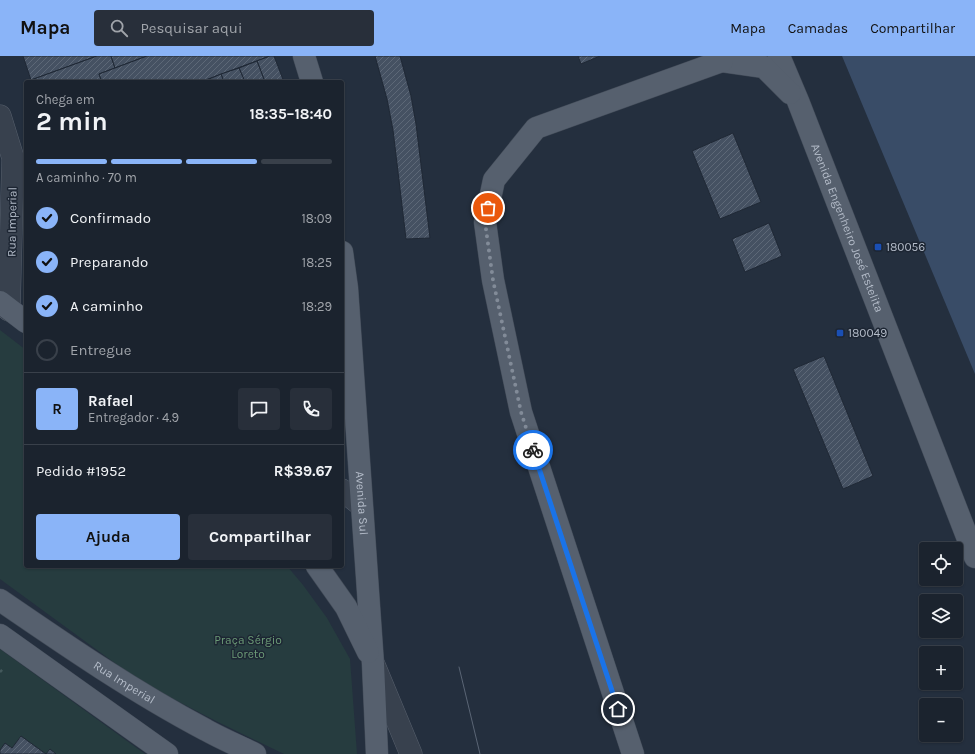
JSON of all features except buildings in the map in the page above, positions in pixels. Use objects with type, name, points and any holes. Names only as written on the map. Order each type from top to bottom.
[{"type":"main road","points":[[304,56],[311,80]]},
{"type":"main road","name":"Avenida Engenheiro José Estelita","points":[[780,56],[975,557]]},
{"type":"main road","points":[[633,754],[521,412],[493,280],[485,222],[494,180],[536,128],[722,59],[764,67],[798,101]]},
{"type":"main road","name":"Avenida Sul","points":[[344,266],[347,288],[373,664],[377,754]]},
{"type":"main road","points":[[318,568],[346,607],[373,664]]},
{"type":"main road","name":"Rua Imperial","points":[[0,600],[86,659],[153,701],[207,731],[255,754]]},
{"type":"main road","points":[[0,635],[167,754]]},
{"type":"street","name":"Rua Imperial","points":[[0,116],[10,173],[12,311]]},
{"type":"street","points":[[10,173],[24,205]]},
{"type":"street","points":[[344,492],[362,505]]},
{"type":"street","points":[[373,664],[411,754]]},
{"type":"green space","name":"Praça Sérgio Loreto","points":[[0,330],[24,348],[24,568],[289,568],[327,618],[350,659],[357,754],[284,754],[216,721],[162,693],[123,669],[0,579]]},
{"type":"green space","points":[[0,649],[145,754],[0,754]]},
{"type":"water","points":[[842,56],[975,56],[975,374]]},
{"type":"tram line","points":[[459,667],[480,754]]},
{"type":"way so far","points":[[488,208],[485,222],[493,280],[521,412],[533,450]]},
{"type":"place","name":"180056","points":[[878,247]]},
{"type":"place","name":"180049","points":[[840,333]]},
{"type":"route","points":[[533,450],[618,709]]}]
